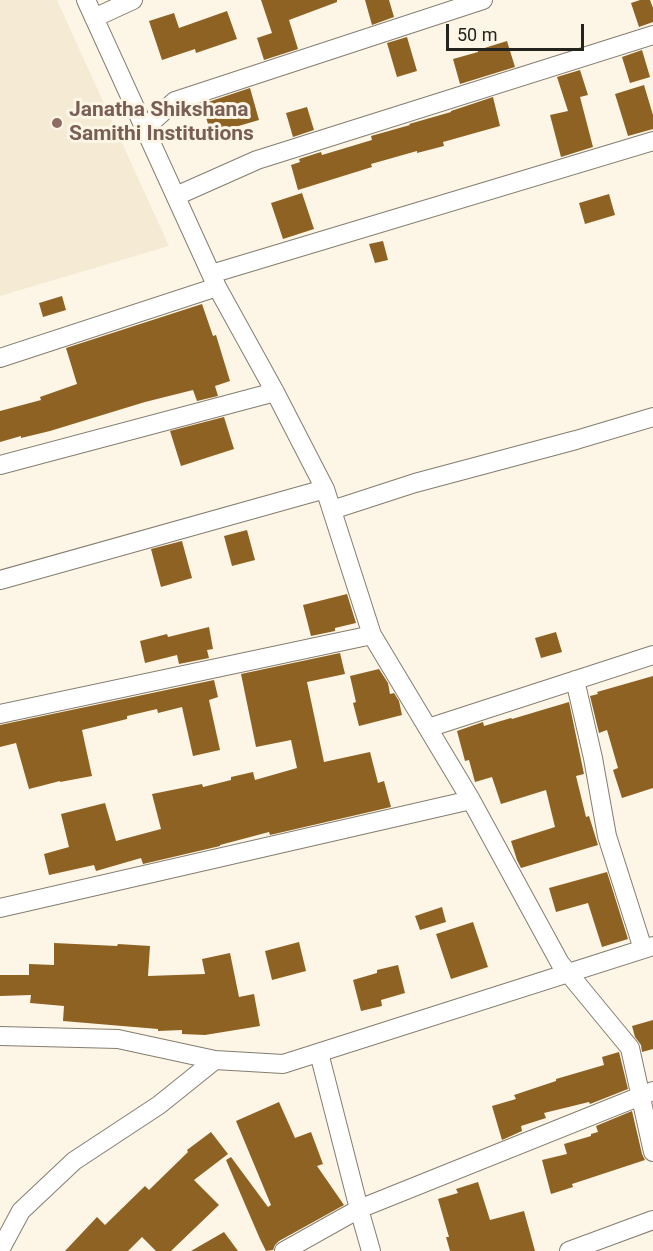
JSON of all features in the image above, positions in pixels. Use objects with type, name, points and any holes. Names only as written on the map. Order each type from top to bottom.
[{"type":"street","points":[[86,0],[214,280],[325,489],[372,635],[471,800],[560,963],[630,1048],[647,1093],[653,1152]]},
{"type":"street","points":[[94,18],[133,0]]},
{"type":"street","points":[[145,128],[175,101],[483,0]]},
{"type":"street","points":[[176,196],[257,160],[653,35]]},
{"type":"street","points":[[0,358],[214,280],[653,141]]},
{"type":"street","points":[[0,465],[275,392]]},
{"type":"street","points":[[332,510],[415,483],[653,417]]},
{"type":"street","points":[[0,580],[325,489]]},
{"type":"street","points":[[0,714],[372,635]]},
{"type":"street","points":[[428,728],[653,656]]},
{"type":"street","points":[[0,1036],[118,1039],[215,1060],[283,1064],[648,948],[608,836],[575,680]]},
{"type":"street","points":[[0,908],[471,800]]},
{"type":"street","points":[[319,1053],[358,1209],[371,1251]]},
{"type":"street","points":[[0,1250],[21,1210],[74,1161],[159,1105],[215,1060]]},
{"type":"street","points":[[284,1251],[358,1209],[647,1093]]},
{"type":"street","points":[[569,1251],[653,1220]]},
{"type":"shaded area","name":"Janatha Shikshana Samithi Institutions","points":[[0,0],[57,0],[169,246],[0,296]]},
{"type":"building","points":[[261,0],[337,0],[337,2],[289,20],[298,49],[264,60],[257,38],[272,33]]},
{"type":"building","points":[[365,0],[389,0],[394,17],[372,25]]},
{"type":"building","points":[[650,0],[653,8],[653,22],[639,27],[631,3]]},
{"type":"building","points":[[227,11],[237,39],[196,53],[195,49],[162,60],[149,21],[174,13],[179,28]]},
{"type":"building","points":[[407,37],[417,71],[397,77],[387,43]]},
{"type":"building","points":[[507,41],[515,67],[460,84],[453,59]]},
{"type":"building","points":[[642,50],[650,77],[630,83],[622,57]]},
{"type":"building","points":[[580,70],[588,95],[580,97],[593,147],[561,157],[550,115],[568,111],[557,77]]},
{"type":"building","points":[[644,85],[653,115],[653,129],[628,136],[615,94]]},
{"type":"building","points":[[250,88],[259,120],[211,134],[202,104]]},
{"type":"building","points":[[493,97],[500,126],[443,142],[444,146],[371,164],[372,167],[298,190],[291,165],[300,162],[299,159],[321,152],[322,155],[372,140],[371,136]]},
{"type":"building","points":[[307,107],[314,130],[293,137],[286,113]]},
{"type":"building","points":[[302,193],[314,229],[283,239],[271,203]]},
{"type":"building","points":[[609,194],[615,215],[585,224],[579,203]]},
{"type":"building","points":[[383,241],[388,260],[375,263],[369,244]]},
{"type":"building","points":[[62,296],[66,310],[43,317],[39,303]]},
{"type":"building","points":[[202,304],[213,336],[216,335],[230,381],[215,386],[218,396],[197,401],[193,390],[50,431],[0,442],[0,411],[41,400],[40,397],[77,384],[66,348]]},
{"type":"building","points":[[224,417],[234,449],[181,466],[170,431]]},
{"type":"building","points":[[247,530],[255,560],[232,566],[224,536]]},
{"type":"building","points":[[182,541],[192,578],[161,587],[151,549]]},
{"type":"building","points":[[347,594],[356,623],[335,628],[335,631],[311,636],[303,605]]},
{"type":"building","points":[[209,627],[213,649],[207,650],[209,658],[179,664],[177,655],[145,663],[140,641]]},
{"type":"building","points":[[556,632],[562,652],[541,658],[535,638]]},
{"type":"building","points":[[340,653],[345,674],[307,682],[324,762],[370,752],[378,783],[384,781],[391,807],[270,835],[269,832],[143,864],[141,858],[96,871],[94,865],[49,875],[44,854],[69,847],[61,814],[105,803],[116,841],[161,829],[152,794],[202,784],[203,787],[253,772],[255,780],[297,768],[291,740],[256,747],[241,674]]},
{"type":"building","points":[[379,669],[388,683],[390,694],[394,693],[399,701],[402,715],[359,726],[353,703],[356,702],[350,676]]},
{"type":"building","points":[[653,676],[653,788],[622,798],[613,770],[618,768],[607,730],[599,733],[590,696]]},
{"type":"building","points":[[214,680],[218,697],[209,700],[220,750],[193,756],[182,707],[158,713],[157,709],[82,730],[92,776],[29,789],[16,743],[0,747],[0,725]]},
{"type":"building","points":[[569,702],[584,774],[576,776],[586,817],[589,816],[598,845],[521,868],[511,841],[555,827],[546,790],[501,804],[492,777],[475,782],[469,760],[465,761],[457,731],[483,722],[484,726]]},
{"type":"building","points":[[607,872],[628,939],[602,947],[588,903],[556,912],[549,888]]},
{"type":"building","points":[[442,907],[446,922],[420,930],[415,916]]},
{"type":"building","points":[[473,922],[488,967],[451,979],[436,934]]},
{"type":"building","points":[[299,942],[306,971],[272,980],[265,951]]},
{"type":"building","points":[[54,943],[150,946],[148,976],[205,974],[202,959],[230,953],[239,997],[254,994],[260,1026],[205,1035],[182,1034],[182,1030],[158,1031],[158,1029],[63,1021],[64,1006],[30,1003],[31,995],[0,996],[0,975],[29,975],[29,964],[54,965]]},
{"type":"building","points":[[398,965],[405,993],[381,1000],[382,1006],[361,1011],[353,980],[377,973],[377,970]]},
{"type":"building","points":[[653,1020],[653,1049],[642,1052],[632,1026]]},
{"type":"building","points":[[619,1052],[628,1089],[590,1104],[589,1102],[544,1113],[546,1118],[521,1126],[522,1131],[502,1140],[492,1106],[516,1099],[514,1095],[556,1081],[556,1079],[604,1065],[602,1057]]},
{"type":"building","points":[[279,1102],[295,1138],[311,1132],[323,1164],[317,1166],[344,1205],[279,1241],[273,1250],[266,1251],[226,1160],[231,1157],[268,1207],[271,1205],[236,1121]]},
{"type":"building","points":[[632,1111],[645,1160],[572,1184],[573,1187],[551,1194],[542,1160],[567,1154],[564,1144],[591,1136],[598,1132],[596,1126]]},
{"type":"building","points":[[211,1132],[228,1154],[194,1180],[219,1205],[171,1251],[156,1251],[142,1237],[128,1251],[65,1251],[97,1217],[105,1225],[145,1186],[149,1190],[188,1152],[187,1150]]},
{"type":"building","points":[[478,1182],[490,1220],[524,1211],[535,1251],[450,1251],[446,1237],[449,1237],[438,1199],[458,1193],[456,1189]]},
{"type":"building","points":[[224,1232],[238,1251],[191,1251]]},
{"type":"place","name":"Janatha Shikshana Samithi Institutions","points":[[57,123]]}]
